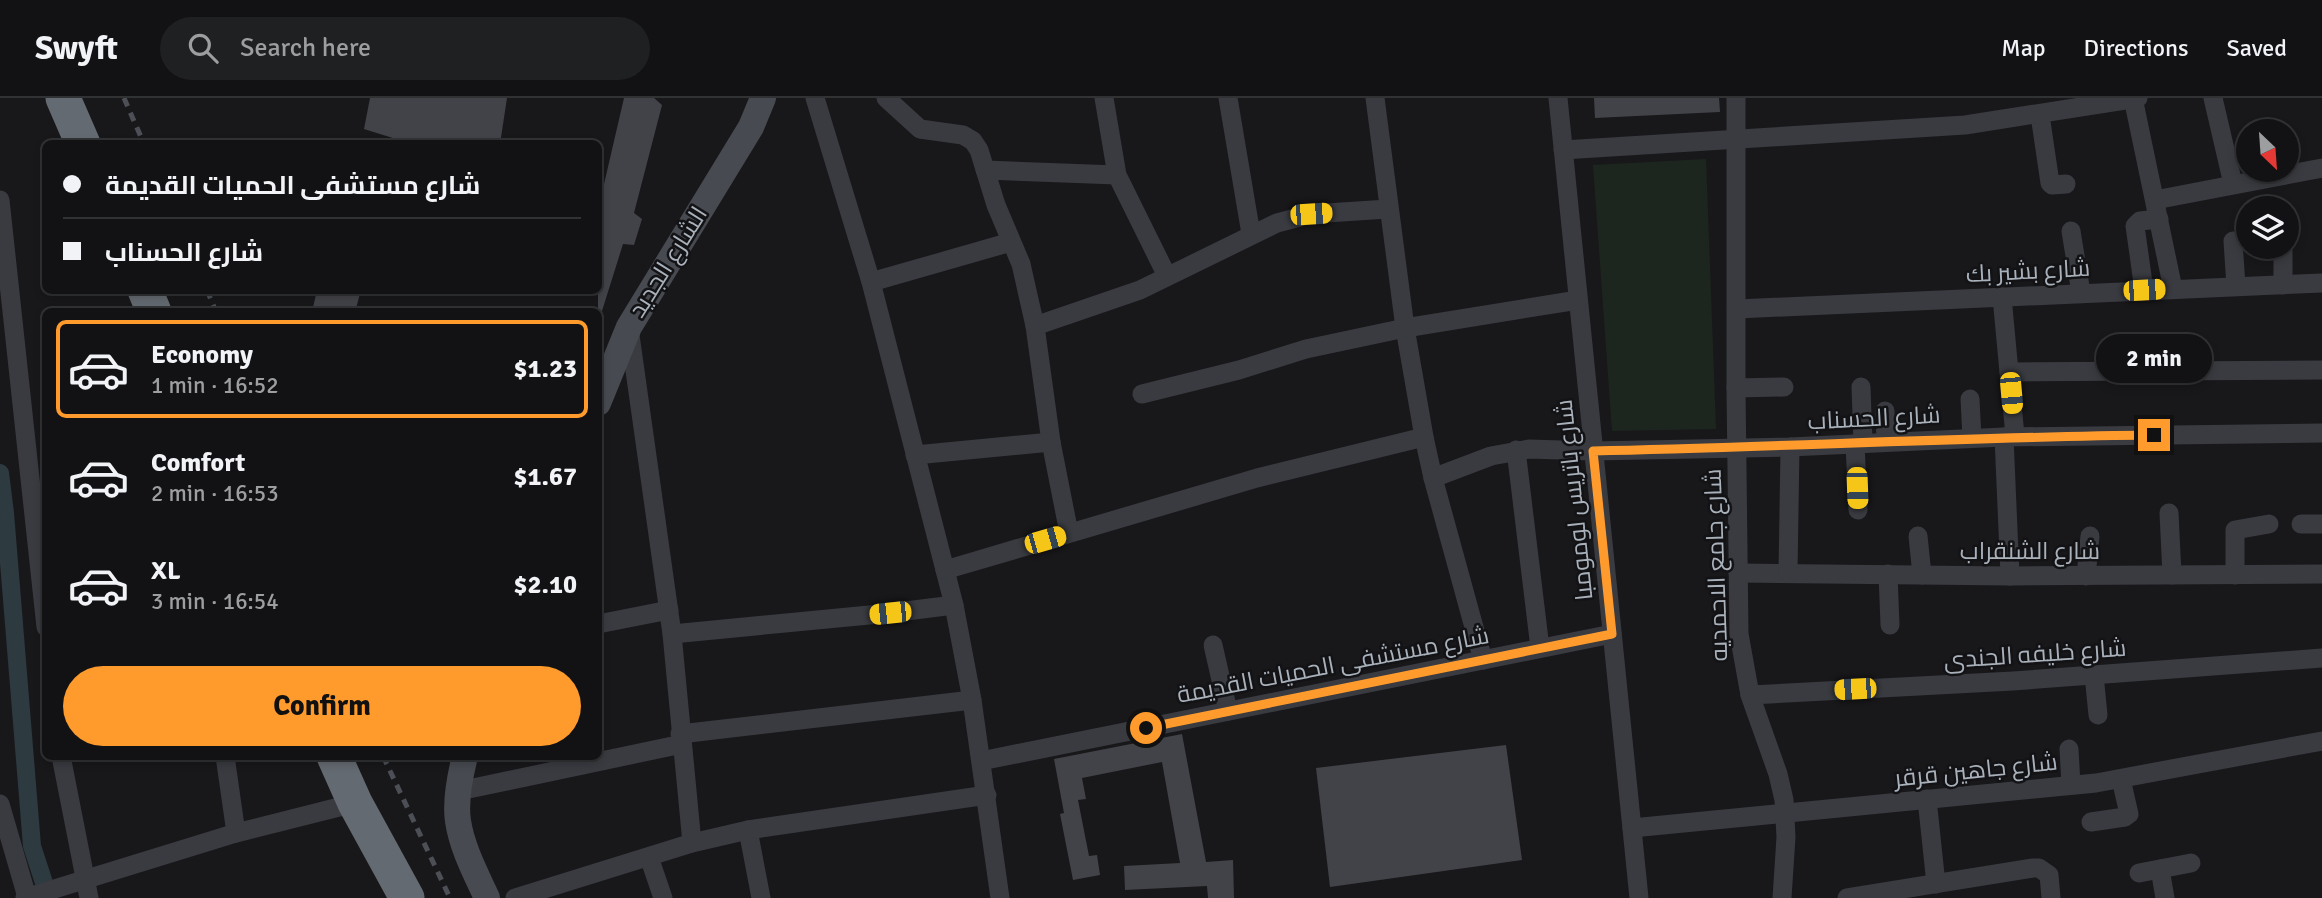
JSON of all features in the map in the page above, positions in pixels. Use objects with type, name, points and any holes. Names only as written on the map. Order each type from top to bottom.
[{"type":"highway","points":[[63,98],[81,140]]},
{"type":"highway","points":[[336,760],[355,803],[407,898]]},
{"type":"street","name":"الشارع الجديد","points":[[602,393],[629,327],[751,127],[762,98]]},
{"type":"street","name":"الشارع الجديد","points":[[751,127],[785,98]]},
{"type":"street","points":[[815,98],[871,282],[954,604],[987,794],[1000,898]]},
{"type":"street","points":[[886,98],[920,129],[963,135],[973,141],[979,150],[996,205],[1021,264],[1035,326],[1051,442],[1069,533]]},
{"type":"street","points":[[1104,98],[1117,175],[1167,276]]},
{"type":"street","points":[[1228,98],[1251,234]]},
{"type":"street","points":[[1375,98],[1405,328],[1424,437],[1483,660]]},
{"type":"street","name":"شارع باتريس لومومبا","points":[[1558,98],[1639,898]]},
{"type":"street","name":"شارع جامع الاحمديه","points":[[1736,98],[1739,634],[1750,695],[1778,774],[1786,813],[1782,898]]},
{"type":"street","points":[[1563,150],[1965,125],[2040,115],[2067,104],[2135,98],[2173,289]]},
{"type":"street","points":[[2213,98],[2233,184]]},
{"type":"street","points":[[2040,115],[2050,184],[2066,184]]},
{"type":"street","points":[[2144,290],[2135,226],[2157,209],[2233,184],[2322,168]]},
{"type":"street","points":[[985,170],[1117,175]]},
{"type":"street","points":[[0,200],[42,590]]},
{"type":"street","points":[[1035,326],[1140,290],[1276,223],[1311,214],[1388,209]]},
{"type":"street","points":[[2071,231],[2081,293]]},
{"type":"street","points":[[2233,241],[2236,286]]},
{"type":"street","points":[[871,282],[1011,242]]},
{"type":"street","points":[[2283,259],[2283,285]]},
{"type":"street","name":"شارع بشير بك","points":[[1737,309],[2322,283]]},
{"type":"street","points":[[2002,297],[2009,372],[2010,576]]},
{"type":"street","points":[[1142,394],[1239,370],[1306,349],[1405,328],[1578,300]]},
{"type":"street","points":[[629,327],[672,634],[692,843]]},
{"type":"street","points":[[2009,372],[2322,370]]},
{"type":"street","points":[[1736,388],[1784,387]]},
{"type":"street","points":[[1858,510],[1861,387]]},
{"type":"street","points":[[1970,400],[1972,438]]},
{"type":"street","points":[[1885,411],[1886,442]]},
{"type":"street","name":"شارع الحسناب","points":[[1433,478],[1491,456],[1516,450],[1790,447],[2009,437],[2322,433]]},
{"type":"street","points":[[945,570],[1257,478],[1424,437]]},
{"type":"street","points":[[915,455],[1051,442]]},
{"type":"street","points":[[1788,573],[1790,447]]},
{"type":"street","points":[[1516,450],[1540,648]]},
{"type":"street","points":[[2169,513],[2172,575]]},
{"type":"street","points":[[2235,575],[2235,530],[2269,524]]},
{"type":"street","points":[[2301,524],[2322,524]]},
{"type":"street","points":[[1918,536],[1922,575]]},
{"type":"street","points":[[2086,576],[2090,536]]},
{"type":"street","name":"شارع الشنقراب","points":[[1738,573],[2010,576],[2322,574]]},
{"type":"street","points":[[1888,575],[1891,625]]},
{"type":"street","points":[[672,634],[839,619],[954,604]]},
{"type":"street","points":[[602,623],[669,610]]},
{"type":"street","name":"شارع مستشفى الحميات القديمة","points":[[981,761],[1612,634]]},
{"type":"street","points":[[1213,646],[1228,711]]},
{"type":"street","name":"شارع خليفه الجندى","points":[[1750,695],[2094,675],[2322,658]]},
{"type":"street","points":[[2094,675],[2098,715]]},
{"type":"street","points":[[602,758],[681,739],[972,699]]},
{"type":"street","name":"شارع جاهين قرقر","points":[[1632,828],[2121,779],[2322,741]]},
{"type":"street","points":[[2069,749],[2071,785]]},
{"type":"street","points":[[62,760],[81,886]]},
{"type":"street","points":[[226,760],[236,833]]},
{"type":"street","points":[[464,760],[458,820],[468,856],[487,898]]},
{"type":"street","points":[[459,791],[591,760]]},
{"type":"street","points":[[2091,822],[2128,816],[2121,779]]},
{"type":"street","points":[[516,898],[692,843],[748,830],[987,794]]},
{"type":"street","points":[[1927,799],[1947,888]]},
{"type":"street","points":[[0,803],[28,897],[81,886],[236,833],[355,803]]},
{"type":"street","points":[[748,830],[761,898]]},
{"type":"street","points":[[649,856],[663,898]]},
{"type":"street","points":[[2139,873],[2191,863]]},
{"type":"street","points":[[1847,898],[1947,888],[2039,868],[2049,875],[2051,898]]},
{"type":"street","points":[[2160,869],[2165,898]]},
{"type":"shaded area","points":[[1706,159],[1716,429],[1612,431],[1593,165]]},
{"type":"building","points":[[370,98],[507,98],[501,140],[399,140],[364,129]]},
{"type":"building","points":[[624,98],[654,98],[662,105],[634,213],[642,219],[634,245],[623,244],[602,311],[602,308],[598,308],[598,294],[602,294],[602,193]]},
{"type":"building","points":[[1594,98],[1719,98],[1720,112],[1595,118]]},
{"type":"building","points":[[316,294],[360,294],[356,308],[313,308]]},
{"type":"building","points":[[1182,734],[1206,862],[1233,860],[1234,898],[1208,898],[1207,886],[1125,890],[1124,866],[1180,863],[1162,762],[1082,778],[1086,799],[1078,800],[1089,856],[1097,855],[1100,875],[1073,880],[1060,814],[1064,813],[1054,759]]},
{"type":"building","points":[[1506,745],[1522,860],[1330,887],[1316,768]]},
{"type":"waterway","points":[[0,473],[32,846],[49,898]]},
{"type":"railway","points":[[124,98],[142,140]]},
{"type":"railway","points":[[209,294],[214,308]]},
{"type":"railway","points":[[385,760],[450,898]]},
{"type":"route","points":[[1146,728],[1612,634],[1593,451],[1790,447],[2004,437],[2154,435]]}]
